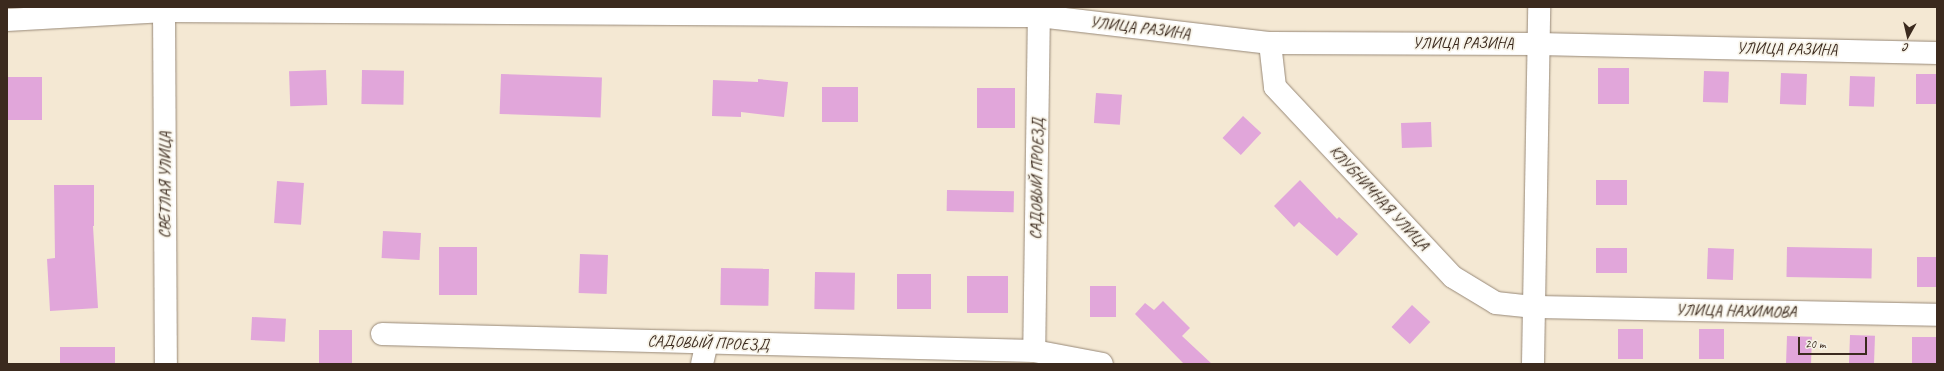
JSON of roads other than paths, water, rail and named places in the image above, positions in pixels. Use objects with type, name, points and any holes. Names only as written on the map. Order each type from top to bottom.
[{"type":"street","points":[[1533,364],[1539,7]]},
{"type":"street","name":"УЛИЦА РАЗИНА","points":[[7,20],[164,9],[1039,11],[1270,43],[1538,44],[1937,53]]},
{"type":"street","name":"СВЕТЛАЯ УЛИЦА","points":[[164,9],[166,364]]},
{"type":"street","name":"САДОВЫЙ ПРОЕЗД","points":[[1034,352],[1039,11]]},
{"type":"street","name":"КЛУБНИЧНАЯ УЛИЦА","points":[[1270,43],[1275,87],[1453,277],[1496,303],[1535,307]]},
{"type":"street","name":"УЛИЦА НАХИМОВА","points":[[1535,307],[1937,315]]},
{"type":"street","name":"САДОВЫЙ ПРОЕЗД","points":[[382,334],[1034,352],[1102,364]]},
{"type":"street","points":[[702,364],[706,343]]}]
